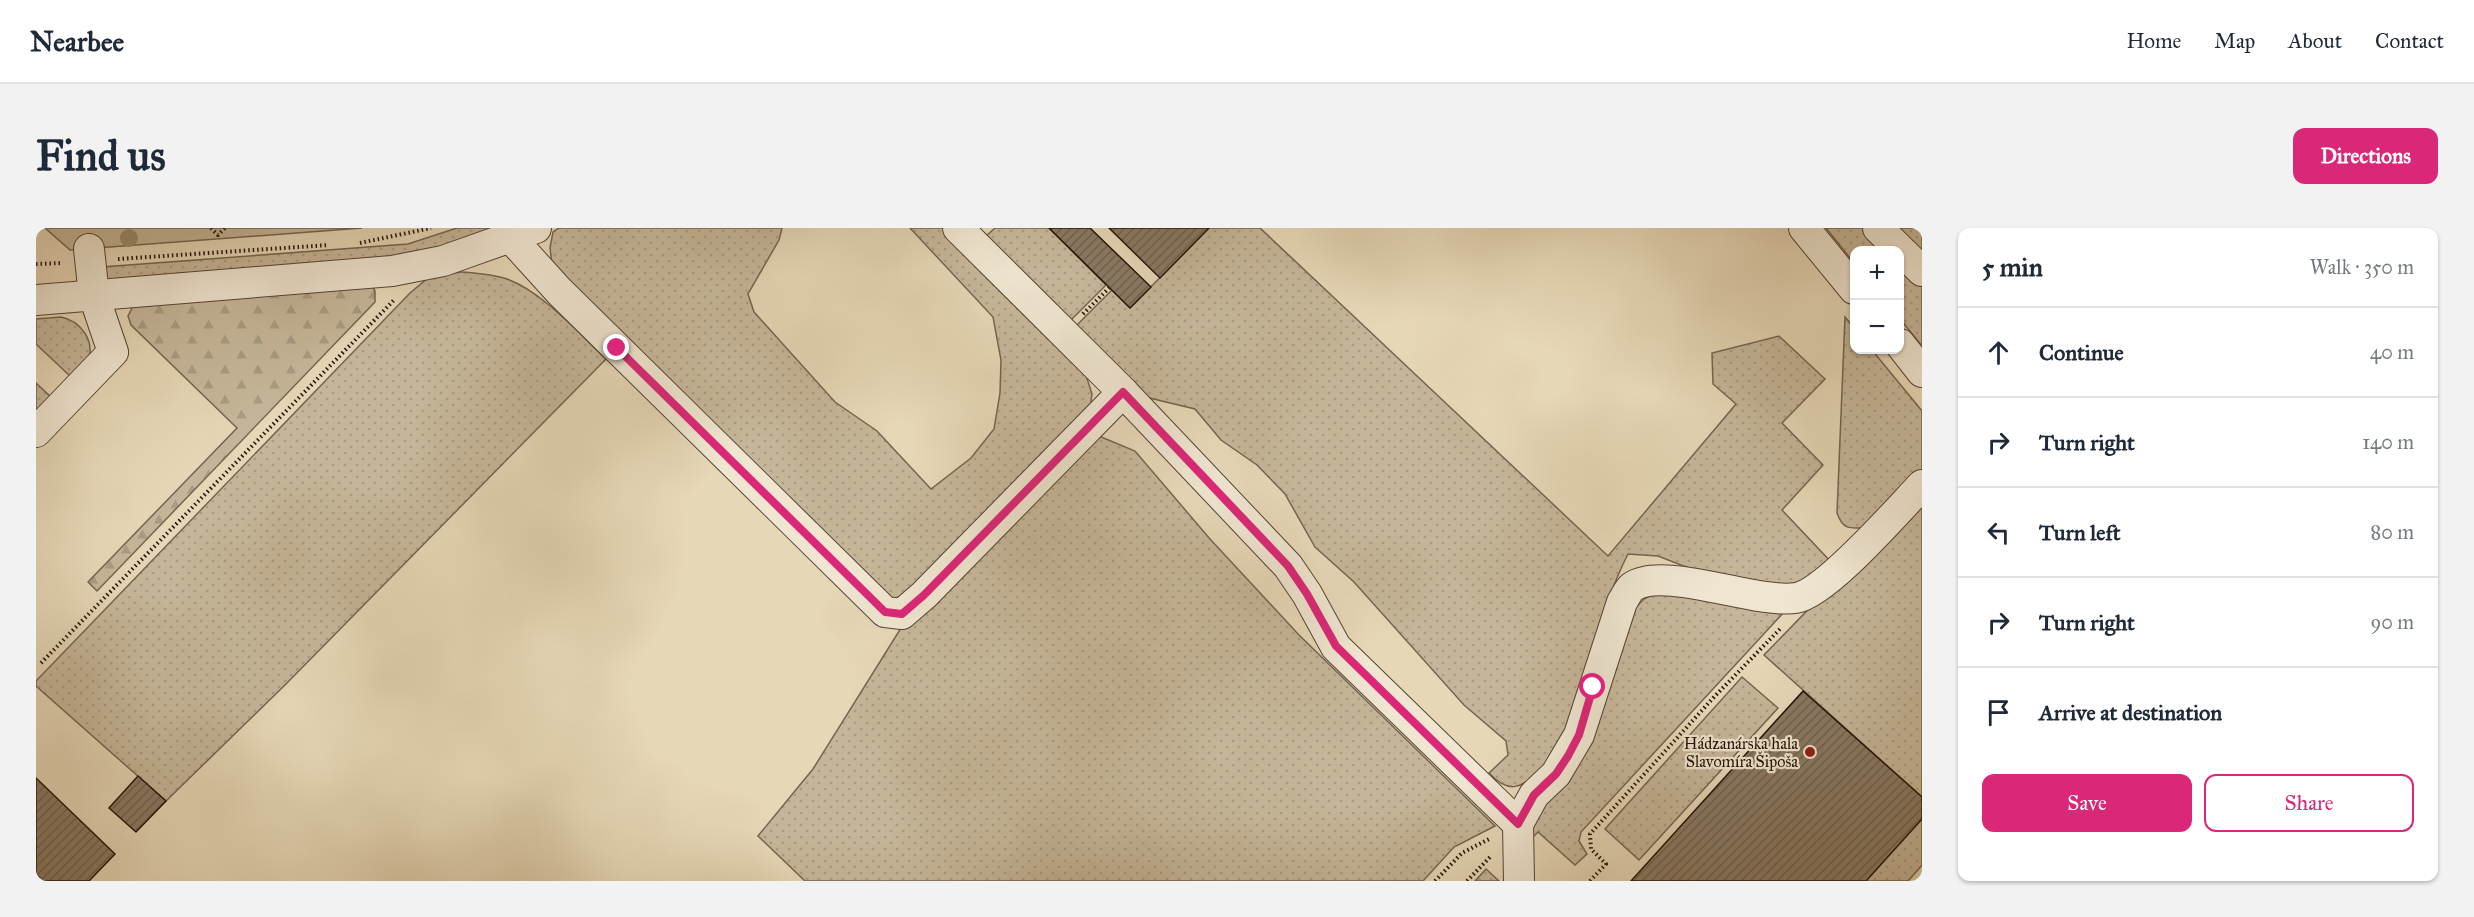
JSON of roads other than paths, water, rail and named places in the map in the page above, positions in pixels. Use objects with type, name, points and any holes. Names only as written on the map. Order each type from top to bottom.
[{"type":"street","points":[[1804,228],[1850,284]]},
{"type":"street","points":[[1878,228],[1922,271]]},
{"type":"street","points":[[36,300],[408,268],[443,261],[523,232],[559,291],[885,612],[902,614],[924,595],[1123,392]]},
{"type":"street","points":[[971,232],[1288,566],[1307,594],[1336,646],[1518,824]]},
{"type":"street","points":[[36,432],[113,352],[94,296],[90,255]]},
{"type":"street","points":[[1904,350],[1922,372]]},
{"type":"street","points":[[1519,881],[1518,824],[1534,795],[1556,774],[1579,735],[1622,602],[1631,587],[1645,582],[1672,581],[1763,597],[1796,598],[1802,596],[1818,588],[1922,485]]},
{"type":"place","name":"Hádzanárska hala Slavomíra Šipoša","points":[[1810,752]]}]
